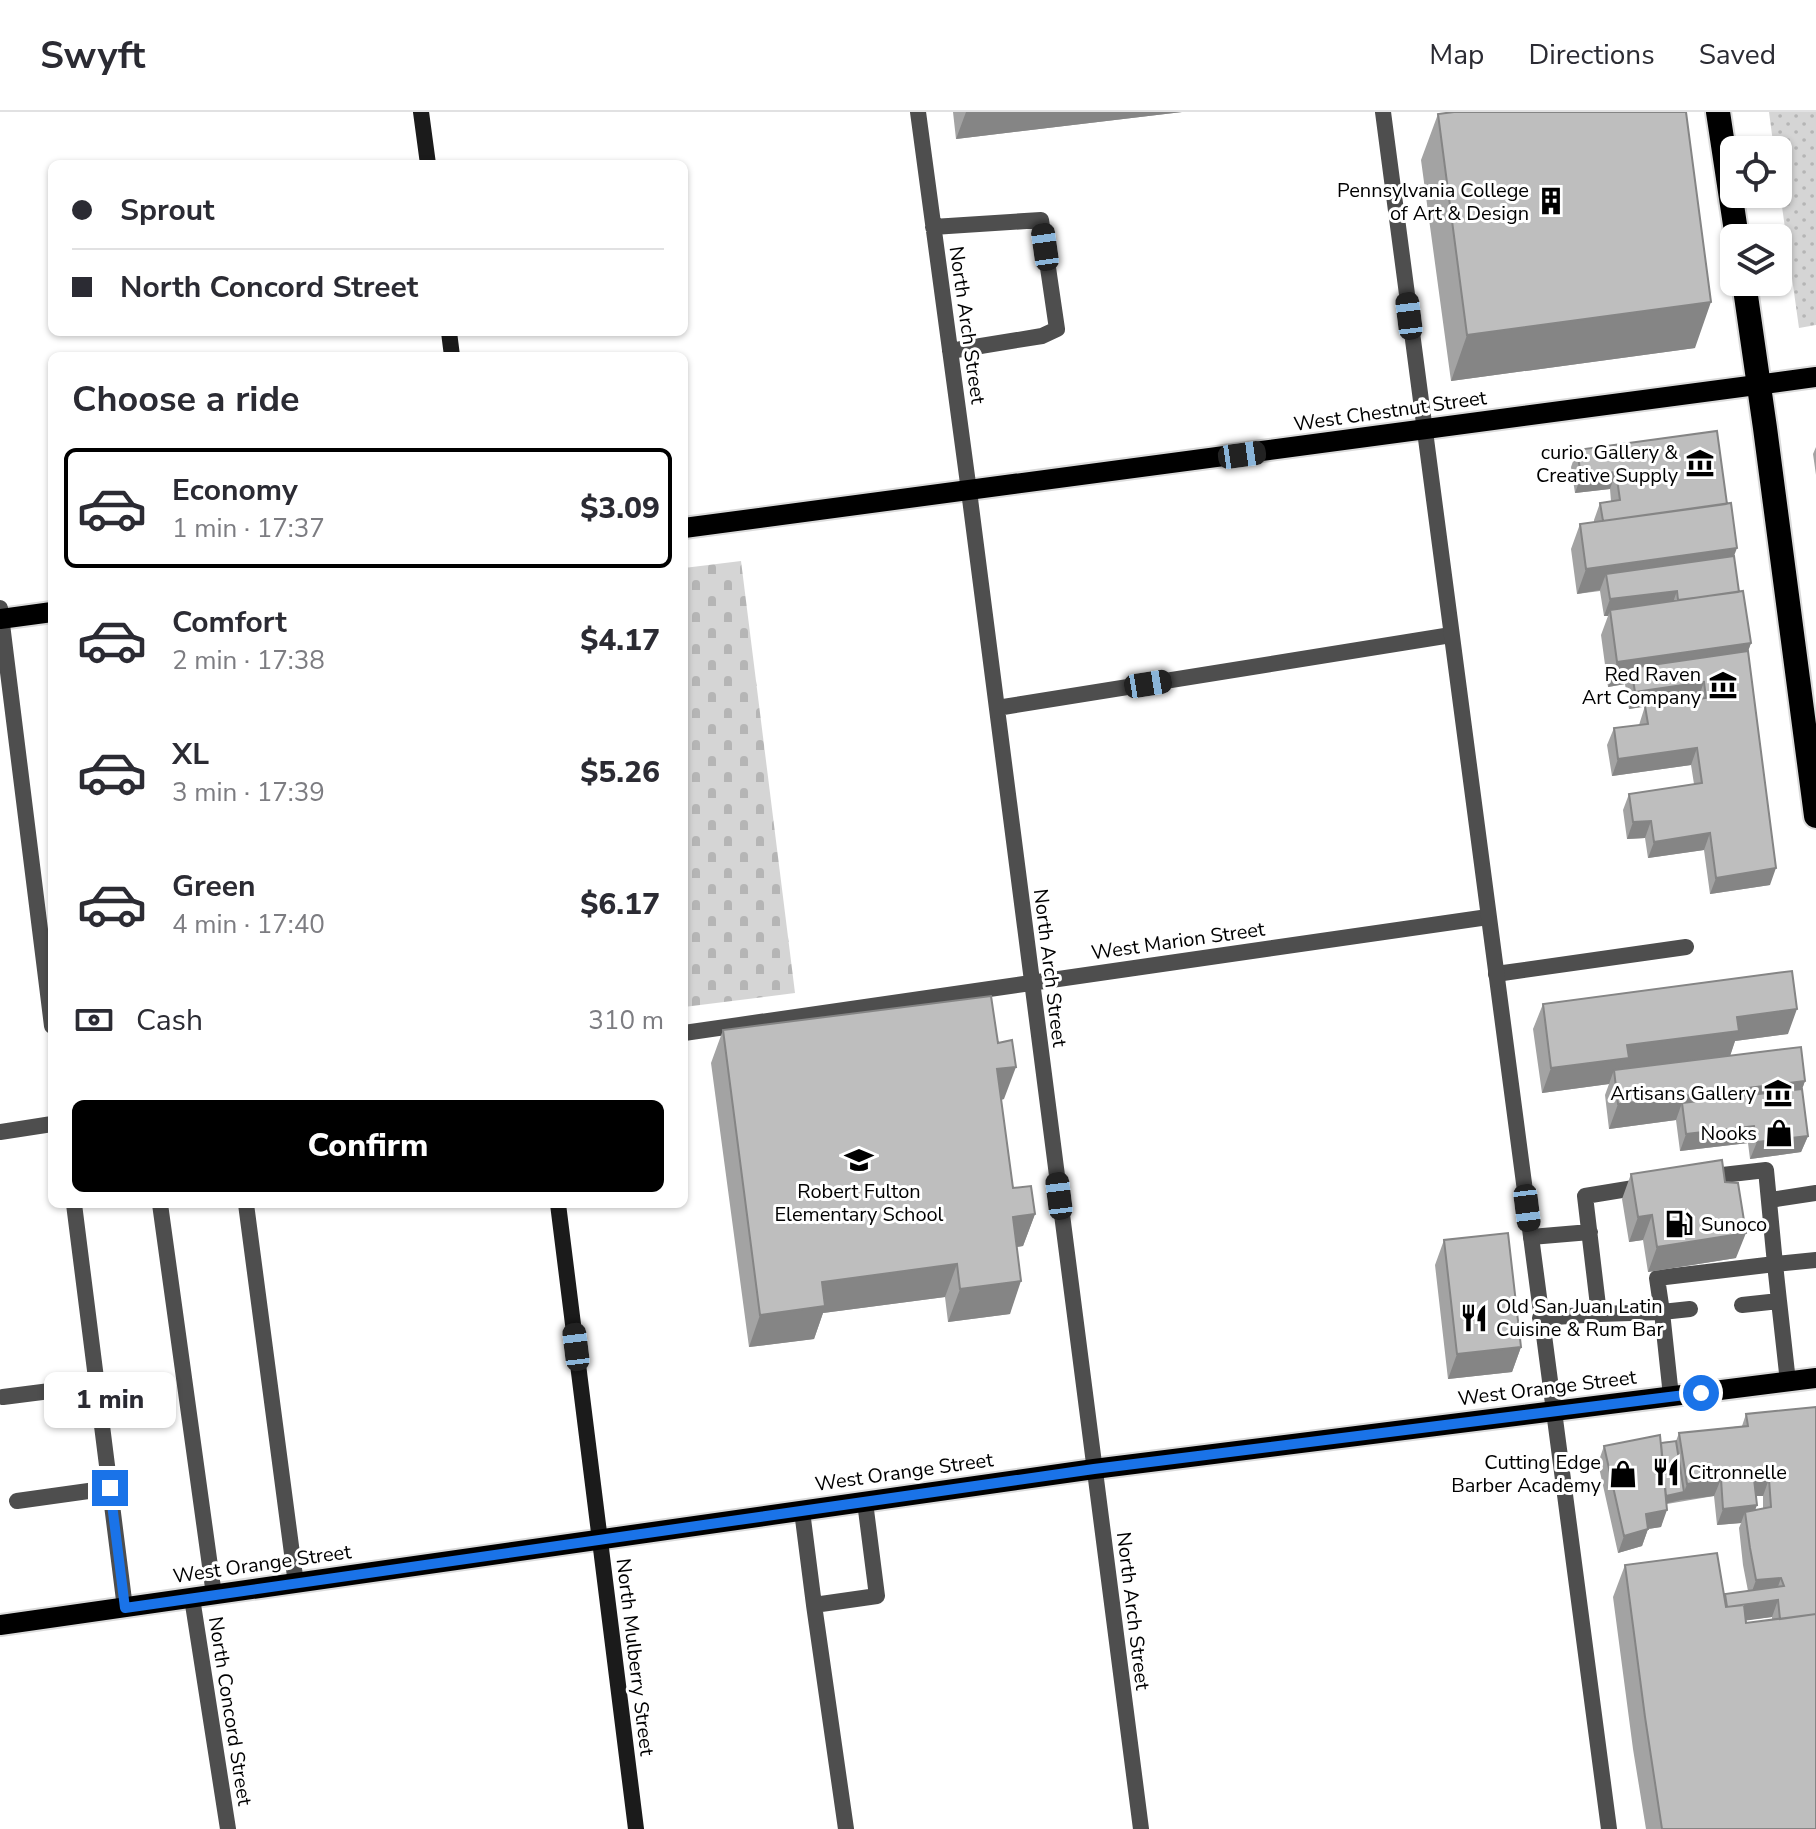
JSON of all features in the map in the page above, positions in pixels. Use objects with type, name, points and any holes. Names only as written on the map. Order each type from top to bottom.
[{"type":"highway","points":[[1718,112],[1735,224]]},
{"type":"highway","points":[[1746,296],[1810,728],[1816,816]]},
{"type":"main road","name":"West Chestnut Street","points":[[688,527],[1816,377]]},
{"type":"main road","points":[[0,615],[48,612]]},
{"type":"main road","name":"West Orange Street","points":[[0,1625],[1094,1469],[1816,1378]]},
{"type":"street","points":[[421,112],[427,160]]},
{"type":"street","name":"North Arch Street","points":[[918,112],[1141,1829]]},
{"type":"street","points":[[1383,112],[1609,1829]]},
{"type":"street","points":[[933,227],[1041,220],[1057,329],[1042,336],[950,351]]},
{"type":"street","points":[[0,615],[48,994]]},
{"type":"street","points":[[997,708],[1451,635]]},
{"type":"street","name":"West Marion Street","points":[[688,1032],[1488,917]]},
{"type":"street","points":[[1496,974],[1686,947]]},
{"type":"street","points":[[0,1132],[48,1125]]},
{"type":"street","points":[[1599,1314],[1585,1196],[1766,1170],[1788,1382]]},
{"type":"street","points":[[1770,1200],[1816,1193]]},
{"type":"street","points":[[75,1208],[125,1608]]},
{"type":"street","points":[[161,1208],[214,1595]]},
{"type":"street","points":[[247,1208],[296,1584]]},
{"type":"street","name":"North Mulberry Street","points":[[558,1208],[636,1829]]},
{"type":"street","points":[[1531,1237],[1590,1232]]},
{"type":"street","points":[[1671,1396],[1657,1278],[1816,1260]]},
{"type":"street","points":[[1742,1305],[1779,1301]]},
{"type":"street","points":[[1540,1318],[1690,1309]]},
{"type":"street","points":[[3,1397],[97,1385]]},
{"type":"street","points":[[17,1501],[110,1488]]},
{"type":"street","points":[[814,1605],[877,1596],[865,1502]]},
{"type":"street","points":[[802,1511],[846,1829]]},
{"type":"street","name":"North Concord Street","points":[[192,1598],[228,1829]]},
{"type":"green space","points":[[1769,112],[1816,112],[1816,325],[1799,328],[1792,278],[1792,224],[1784,224],[1782,208],[1792,208],[1792,136],[1772,136]]},
{"type":"green space","points":[[741,561],[795,993],[688,1006],[688,568]]},
{"type":"building","points":[[1686,112],[1711,302],[1467,335],[1438,114]]},
{"type":"building","points":[[1717,431],[1727,504],[1603,521],[1600,503],[1620,500],[1616,472],[1581,476],[1577,450]]},
{"type":"building","points":[[1731,503],[1737,548],[1586,569],[1580,524]]},
{"type":"building","points":[[1734,556],[1739,592],[1678,600],[1677,591],[1610,599],[1606,574]]},
{"type":"building","points":[[1743,591],[1751,643],[1617,662],[1610,610]]},
{"type":"building","points":[[1748,651],[1776,868],[1716,878],[1710,833],[1654,842],[1651,821],[1633,822],[1629,794],[1702,783],[1697,748],[1618,759],[1614,728],[1648,724],[1645,706],[1706,698],[1704,682],[1635,692],[1631,668]]},
{"type":"building","points":[[1792,971],[1797,1009],[1737,1017],[1739,1031],[1627,1045],[1629,1058],[1551,1068],[1543,1004]]},
{"type":"building","name":"Robert Fulton Elementary School","points":[[991,996],[998,1043],[1012,1040],[1016,1067],[997,1069],[1013,1188],[1031,1186],[1035,1214],[1013,1217],[1021,1281],[960,1289],[957,1264],[822,1282],[825,1306],[760,1315],[723,1030]]},
{"type":"building","points":[[1801,1047],[1805,1081],[1618,1104],[1614,1070]]},
{"type":"building","points":[[1802,1089],[1808,1136],[1757,1142],[1754,1126],[1686,1134],[1682,1103]]},
{"type":"building","points":[[1722,1160],[1725,1182],[1738,1183],[1746,1233],[1657,1247],[1652,1215],[1638,1217],[1631,1174]]},
{"type":"building","points":[[1508,1233],[1521,1347],[1457,1354],[1444,1240]]},
{"type":"building","points":[[1816,1407],[1816,1614],[1780,1619],[1778,1600],[1727,1607],[1725,1594],[1784,1586],[1781,1578],[1756,1580],[1750,1548],[1745,1512],[1771,1507],[1769,1479],[1754,1479],[1757,1505],[1723,1509],[1721,1479],[1687,1484],[1679,1433],[1748,1426],[1746,1414]]},
{"type":"building","points":[[1660,1435],[1667,1510],[1646,1514],[1648,1529],[1624,1536],[1604,1446]]},
{"type":"building","points":[[1676,1441],[1684,1492],[1666,1496],[1661,1443]]},
{"type":"building","points":[[1717,1553],[1726,1607],[1744,1605],[1746,1623],[1816,1614],[1816,1829],[1662,1829],[1625,1565]]},
{"type":"place","name":"Pennsylvania College of Art & Design","points":[[1551,201]]},
{"type":"place","name":"curio. Gallery & Creative Supply","points":[[1700,463]]},
{"type":"place","name":"Red Raven Art Company","points":[[1723,685]]},
{"type":"place","name":"Artisans Gallery","points":[[1778,1093]]},
{"type":"place","name":"Nooks","points":[[1779,1133]]},
{"type":"place","name":"Robert Fulton Elementary School","points":[[859,1160]]},
{"type":"place","name":"Sunoco","points":[[1679,1224]]},
{"type":"place","name":"Old San Juan Latin Cuisine & Rum Bar","points":[[1474,1318]]},
{"type":"place","name":"Citronnelle","points":[[1666,1472]]},
{"type":"place","name":"Cutting Edge Barber Academy","points":[[1623,1474]]},
{"type":"route","points":[[110,1488],[125,1608],[1094,1469],[1701,1393]]}]
